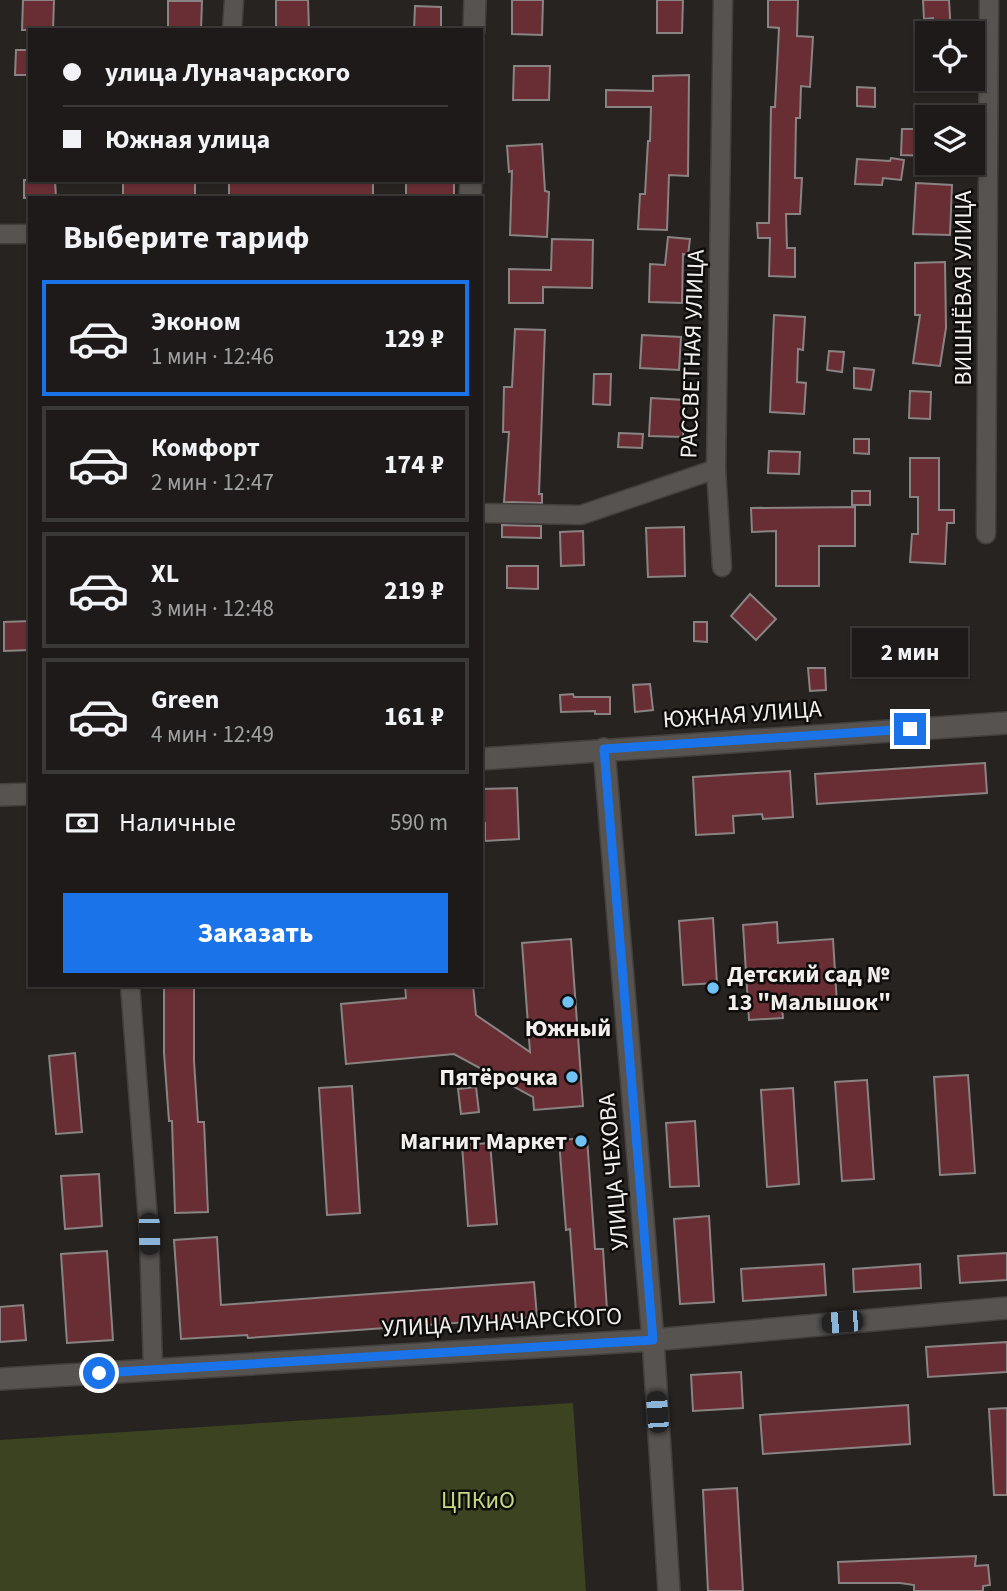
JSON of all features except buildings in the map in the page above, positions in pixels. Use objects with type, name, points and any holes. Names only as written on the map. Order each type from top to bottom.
[{"type":"street","points":[[232,28],[234,0]]},
{"type":"street","points":[[474,28],[475,0]]},
{"type":"street","name":"РАССВЕТНАЯ УЛИЦА","points":[[483,513],[581,515],[716,470],[723,0]]},
{"type":"street","name":"ВИШНЁВАЯ УЛИЦА","points":[[986,534],[989,0]]},
{"type":"street","points":[[0,234],[28,234]]},
{"type":"street","points":[[716,470],[722,567]]},
{"type":"street","name":"ЮЖНАЯ УЛИЦА","points":[[483,759],[1007,723]]},
{"type":"street","name":"УЛИЦА ЧЕХОВА","points":[[604,749],[653,1340],[669,1591]]},
{"type":"street","points":[[0,788],[0,795],[28,794]]},
{"type":"street","points":[[130,987],[149,1234],[153,1369]]},
{"type":"street","name":"УЛИЦА ЛУНАЧАРСКОГО","points":[[0,1379],[653,1340],[1007,1308]]},
{"type":"green space","name":"ЦПКиО","points":[[573,1403],[586,1591],[0,1591],[0,1440]]},
{"type":"place","name":"Детский сад № 13 \"Малышок\"","points":[[713,988]]},
{"type":"place","name":"Южный","points":[[568,1002]]},
{"type":"place","name":"Пятёрочка","points":[[572,1077]]},
{"type":"place","name":"Магнит Маркет","points":[[581,1141]]},
{"type":"route","points":[[99,1373],[653,1340],[604,749],[910,729]]}]
